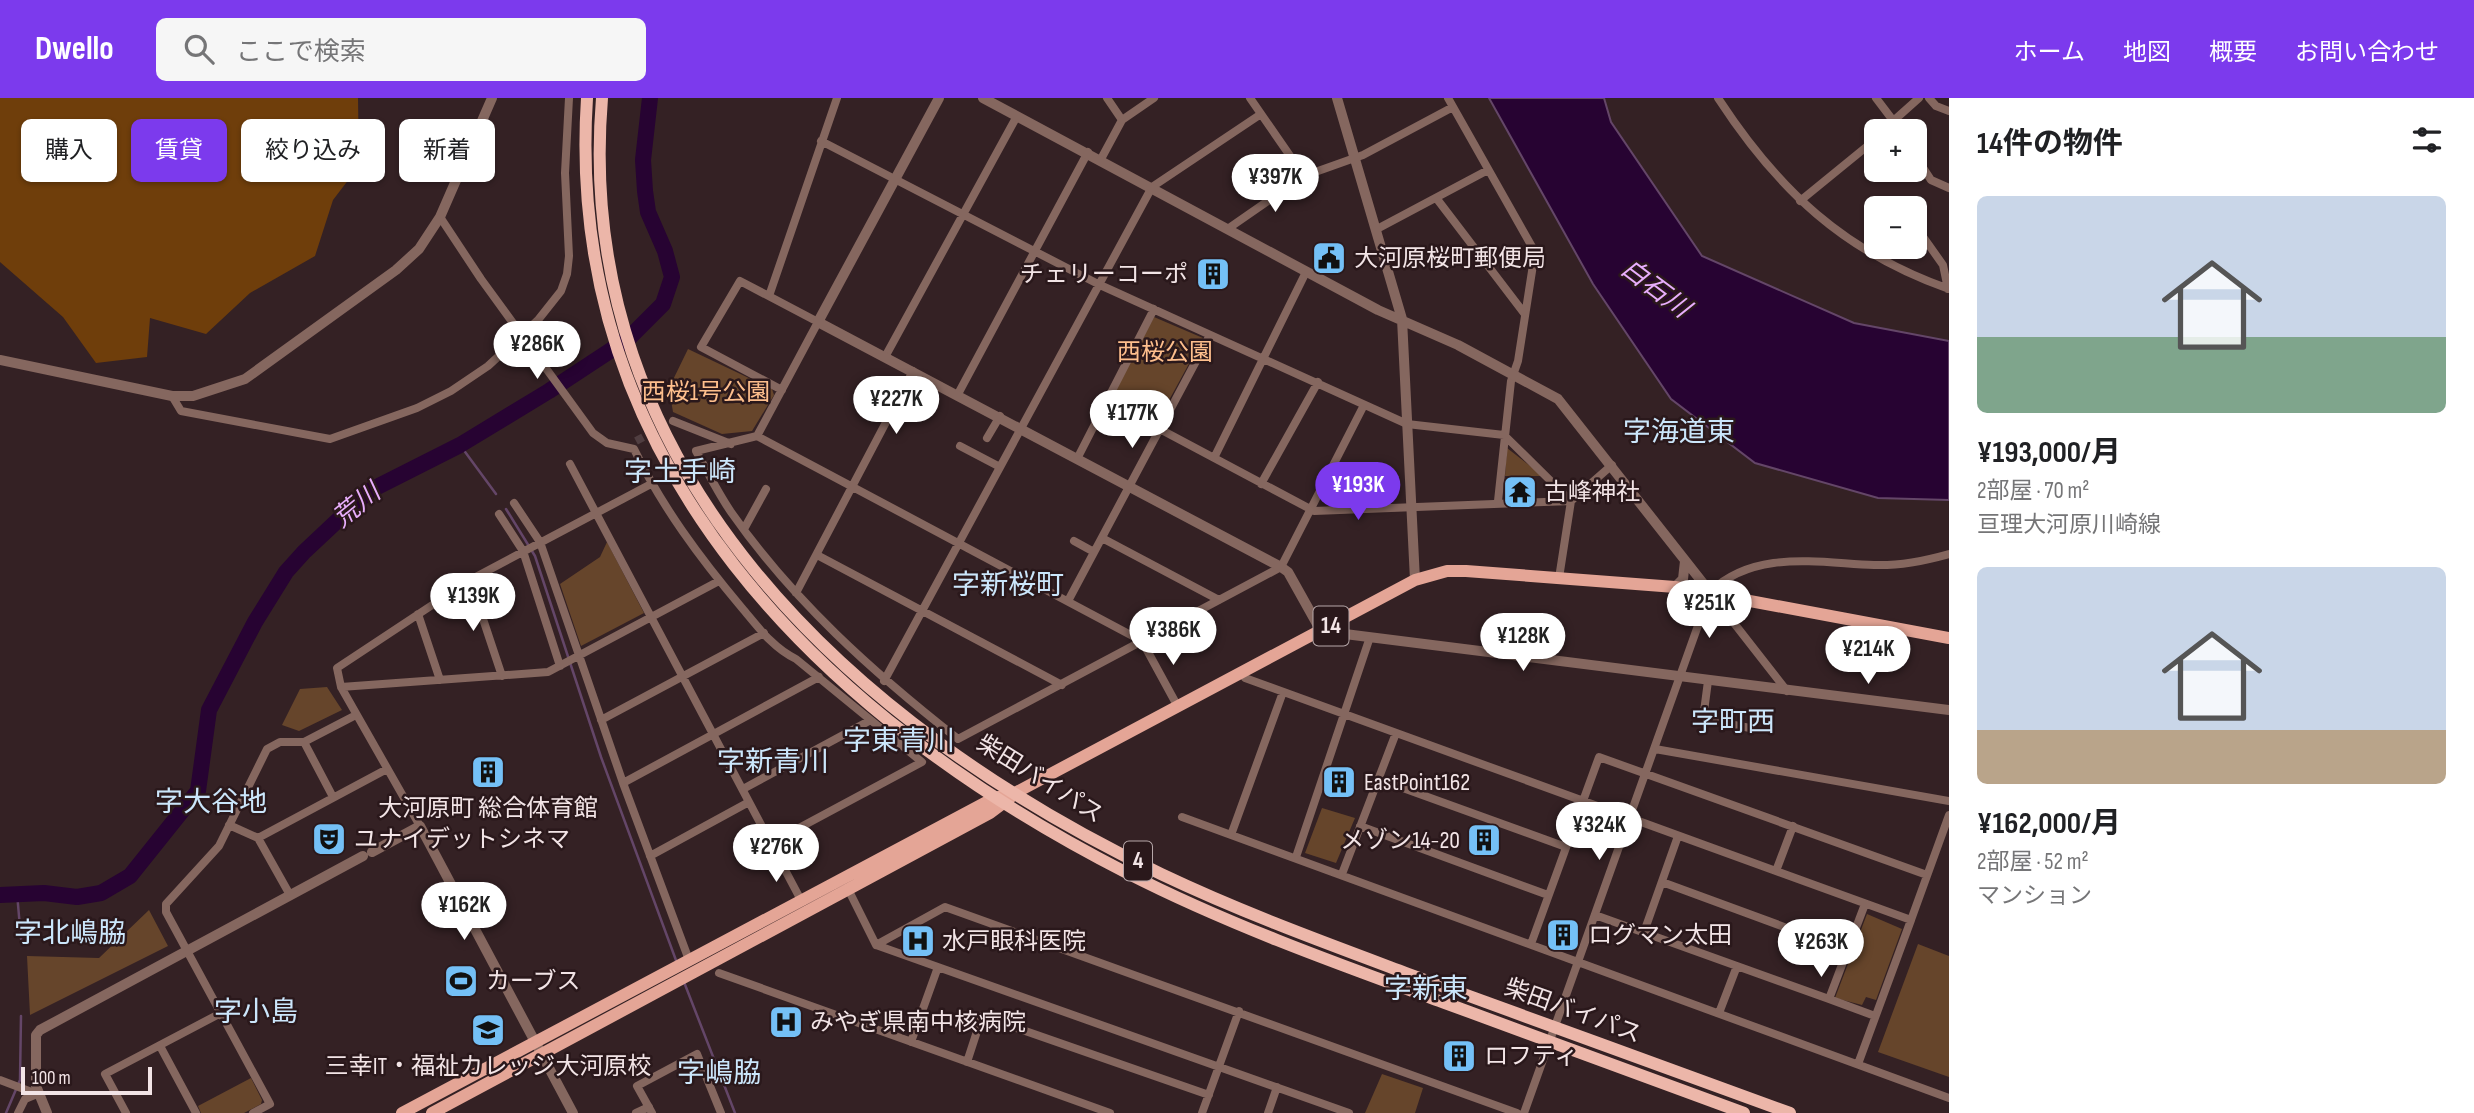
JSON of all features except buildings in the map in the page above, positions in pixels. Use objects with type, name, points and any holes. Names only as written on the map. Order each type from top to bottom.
[{"type":"highway","name":"柴田バイパス","points":[[587,98],[585,131],[589,219],[604,305],[686,499],[754,592],[797,638],[872,706],[999,801],[1129,874],[1216,914],[1376,978],[1744,1113]]},
{"type":"highway","name":"柴田バイパス","points":[[602,98],[599,191],[613,290],[639,392],[693,489],[742,557],[813,635],[891,704],[1015,793],[1081,832],[1241,911],[1790,1113]]},
{"type":"main road","name":"14","points":[[432,1113],[538,1048],[681,970],[1415,580],[1447,571],[1466,570],[1675,587],[1949,638]]},
{"type":"main road","name":"14","points":[[804,906],[848,889],[999,801]]},
{"type":"main road","name":"14","points":[[402,1113],[538,1048]]},
{"type":"street","points":[[0,360],[172,396],[193,396],[245,379],[396,270],[419,249],[440,217],[492,98]]},
{"type":"street","points":[[172,396],[181,411],[330,439],[417,408],[451,391],[488,366],[522,335],[554,300],[567,274],[569,256],[565,173],[569,98]]},
{"type":"street","points":[[769,296],[837,98]]},
{"type":"street","points":[[939,98],[757,436],[696,451],[744,529],[796,593],[884,681],[958,739],[1281,567],[1308,509],[1364,405]]},
{"type":"street","points":[[983,98],[1101,159],[1306,272],[1514,373],[1558,399],[1612,464],[1787,691]]},
{"type":"street","points":[[1107,98],[1122,120]]},
{"type":"street","points":[[1101,159],[1122,120],[1153,98]]},
{"type":"street","points":[[1250,98],[1304,176]]},
{"type":"street","points":[[1337,98],[1402,319],[1415,580]]},
{"type":"street","points":[[1448,98],[1535,252],[1504,435],[1498,501]]},
{"type":"street","points":[[1718,98],[1753,151],[1800,201],[1860,248],[1948,289]]},
{"type":"street","points":[[1876,98],[1893,119],[1919,98]]},
{"type":"street","points":[[1929,98],[1936,106],[1949,111]]},
{"type":"street","points":[[1229,228],[1304,176],[1356,158],[1453,107]]},
{"type":"street","points":[[884,681],[1152,187],[1261,114]]},
{"type":"street","points":[[885,356],[1017,116]]},
{"type":"street","points":[[821,141],[1100,285],[1407,424],[1504,435],[1571,500]]},
{"type":"street","points":[[1800,201],[1864,149]]},
{"type":"street","points":[[958,394],[1088,152]]},
{"type":"street","points":[[1377,229],[1488,170]]},
{"type":"street","points":[[1927,174],[1931,180],[1949,188]]},
{"type":"street","points":[[1437,199],[1524,313]]},
{"type":"street","points":[[440,217],[593,433],[607,443],[635,445],[651,484],[719,581],[764,633],[783,652],[819,677],[869,721],[922,762],[771,843]]},
{"type":"street","points":[[1927,243],[1942,265],[1948,289]]},
{"type":"street","points":[[1214,458],[1306,272]]},
{"type":"street","points":[[782,390],[701,347],[740,281],[1131,485],[1281,567],[1288,572],[1321,631]]},
{"type":"street","points":[[1078,457],[1154,309]]},
{"type":"street","points":[[1068,601],[1210,335]]},
{"type":"street","points":[[796,593],[914,371]]},
{"type":"street","points":[[1261,484],[1318,382]]},
{"type":"street","points":[[1107,401],[1308,509],[1571,500]]},
{"type":"street","points":[[988,438],[1000,416]]},
{"type":"street","points":[[673,421],[731,444]]},
{"type":"street","points":[[757,436],[1142,640],[1178,707]]},
{"type":"street","points":[[960,446],[1000,467]]},
{"type":"street","points":[[570,464],[804,906]]},
{"type":"street","points":[[1559,578],[1571,500],[1612,464]]},
{"type":"street","points":[[573,1113],[420,826],[341,687],[337,668],[470,580],[651,484]]},
{"type":"street","points":[[744,529],[766,489]]},
{"type":"street","points":[[514,503],[538,543],[650,856],[681,970]]},
{"type":"street","points":[[499,514],[525,550],[562,665]]},
{"type":"street","points":[[1102,538],[1219,600]]},
{"type":"street","points":[[1074,541],[1094,552]]},
{"type":"street","points":[[1524,1113],[1710,592],[1730,576],[1767,564],[1820,560],[1902,564],[1949,554]]},
{"type":"street","points":[[817,555],[1062,685]]},
{"type":"street","points":[[1675,587],[1684,579],[1685,561]]},
{"type":"street","points":[[470,580],[502,676]]},
{"type":"street","points":[[341,687],[548,672],[719,581]]},
{"type":"street","points":[[418,614],[440,680]]},
{"type":"street","name":"14","points":[[1321,631],[1949,710]]},
{"type":"street","points":[[601,720],[764,633]]},
{"type":"street","points":[[1296,857],[1370,637]]},
{"type":"street","points":[[1242,673],[1245,678],[1910,920]]},
{"type":"street","points":[[623,783],[819,677]]},
{"type":"street","points":[[1708,681],[1703,719],[1750,728]]},
{"type":"street","points":[[1231,835],[1283,692]]},
{"type":"street","points":[[253,1113],[270,1104],[166,912],[166,904],[219,846],[267,749],[280,741],[304,742],[356,715]]},
{"type":"street","points":[[743,789],[869,721]]},
{"type":"street","points":[[1342,874],[1396,733]]},
{"type":"street","points":[[304,742],[333,797]]},
{"type":"street","points":[[1655,749],[1949,801]]},
{"type":"street","points":[[1531,944],[1599,757],[1927,875]]},
{"type":"street","points":[[258,838],[387,769]]},
{"type":"street","points":[[1378,779],[1566,847]]},
{"type":"street","points":[[650,856],[750,802]]},
{"type":"street","points":[[1858,1064],[1949,815]]},
{"type":"street","points":[[1182,817],[1949,1098]]},
{"type":"street","points":[[229,825],[258,838],[289,895]]},
{"type":"street","points":[[47,1113],[37,1094],[36,1035],[40,1030],[420,826]]},
{"type":"street","points":[[1360,826],[1548,895]]},
{"type":"street","points":[[1776,871],[1793,826]]},
{"type":"street","points":[[1644,932],[1678,836]]},
{"type":"street","points":[[1662,883],[1847,950]]},
{"type":"street","points":[[848,889],[876,945],[1349,1113]]},
{"type":"street","points":[[1829,999],[1865,904]]},
{"type":"street","points":[[876,945],[945,906],[1517,1113]]},
{"type":"street","points":[[1595,915],[1875,1016]]},
{"type":"street","points":[[1719,1013],[1737,966]]},
{"type":"street","points":[[911,1042],[938,967]]},
{"type":"street","points":[[719,973],[1110,1113]]},
{"type":"street","points":[[1202,1113],[1239,1011]]},
{"type":"street","points":[[126,1113],[105,1074],[221,1013]]},
{"type":"street","points":[[967,1062],[982,1016],[1209,1095]]},
{"type":"street","points":[[160,1046],[196,1113]]},
{"type":"street","points":[[636,1113],[650,1110],[637,1086],[697,1054],[721,1113]]},
{"type":"street","points":[[1,1084],[37,1094]]},
{"type":"street","points":[[1268,1113],[1277,1087]]},
{"type":"street","points":[[19,1113],[25,1099],[37,1094]]},
{"type":"green space","name":"西桜公園","points":[[1154,317],[1203,338],[1156,424],[1111,398]]},
{"type":"green space","name":"西桜1号公園","points":[[688,349],[772,389],[774,395],[752,431],[722,434],[673,412],[669,388]]},
{"type":"green space","points":[[1507,448],[1543,476],[1505,476]]},
{"type":"green space","points":[[607,542],[644,613],[581,646],[560,584],[600,557]]},
{"type":"green space","points":[[327,687],[342,710],[299,731],[282,725],[300,689]]},
{"type":"green space","points":[[1322,808],[1355,818],[1336,863],[1305,853]]},
{"type":"green space","points":[[149,910],[168,946],[30,1015],[27,956],[99,958]]},
{"type":"green space","points":[[1867,914],[1902,929],[1876,1000],[1866,997],[1862,1005],[1835,998]]},
{"type":"green space","points":[[1918,944],[1949,956],[1949,1077],[1878,1052]]},
{"type":"green space","points":[[1382,1074],[1423,1088],[1415,1113],[1365,1113]]},
{"type":"green space","points":[[251,1078],[262,1100],[261,1104],[244,1113],[201,1113],[198,1106]]},
{"type":"shaded area","points":[[0,98],[358,98],[358,119],[241,119],[241,182],[347,182],[333,200],[315,256],[250,293],[206,334],[150,318],[147,357],[96,363],[63,317],[0,262]]},
{"type":"water","name":"白石川","points":[[1489,98],[1604,98],[1611,122],[1702,256],[1854,323],[1949,341],[1949,500],[1878,498],[1755,463],[1671,399],[1593,284]]},
{"type":"waterway","name":"荒川","points":[[0,895],[44,893],[77,897],[101,893],[130,876],[198,791],[209,710],[255,622],[286,572],[304,552],[369,491],[460,445],[549,391],[628,339],[663,304],[672,277],[665,251],[648,212],[643,160],[650,98]]},
{"type":"waterway","points":[[460,445],[496,494]]},
{"type":"waterway","points":[[506,509],[535,556],[601,757],[677,963]]},
{"type":"waterway","points":[[17,893],[21,939]]},
{"type":"waterway","points":[[684,982],[735,1113]]},
{"type":"waterway","points":[[6,1113],[20,1080],[21,1016]]},
{"type":"tunnel","points":[[636,441],[655,431]]},
{"type":"place","name":"大河原桜町郵便局","points":[[1329,258]]},
{"type":"place","name":"チェリーコーポ","points":[[1213,274]]},
{"type":"place","name":"古峰神社","points":[[1520,492]]},
{"type":"place","name":"大河原町 総合体育館","points":[[488,772]]},
{"type":"place","name":"EastPoint162","points":[[1339,782]]},
{"type":"place","name":"ユナイデットシネマ","points":[[329,839]]},
{"type":"place","name":"メゾン14-20","points":[[1484,840]]},
{"type":"place","name":"ログマン太田","points":[[1563,935]]},
{"type":"place","name":"水戸眼科医院","points":[[918,941]]},
{"type":"place","name":"カーブス","points":[[461,981]]},
{"type":"place","name":"みやぎ県南中核病院","points":[[786,1022]]},
{"type":"place","name":"三幸IT・福祉カレッジ大河原校","points":[[488,1030]]},
{"type":"place","name":"ロフティ","points":[[1459,1056]]},
{"type":"district","name":"字海道東","points":[[1679,432]]},
{"type":"district","name":"字土手崎","points":[[680,472]]},
{"type":"district","name":"字新桜町","points":[[1008,585]]},
{"type":"district","name":"字町西","points":[[1733,722]]},
{"type":"district","name":"字東青川","points":[[899,741]]},
{"type":"district","name":"字新青川","points":[[773,762]]},
{"type":"district","name":"字大谷地","points":[[211,802]]},
{"type":"district","name":"字北嶋脇","points":[[70,933]]},
{"type":"district","name":"字新東","points":[[1426,989]]},
{"type":"district","name":"字小島","points":[[256,1012]]},
{"type":"district","name":"字嶋脇","points":[[719,1073]]}]
